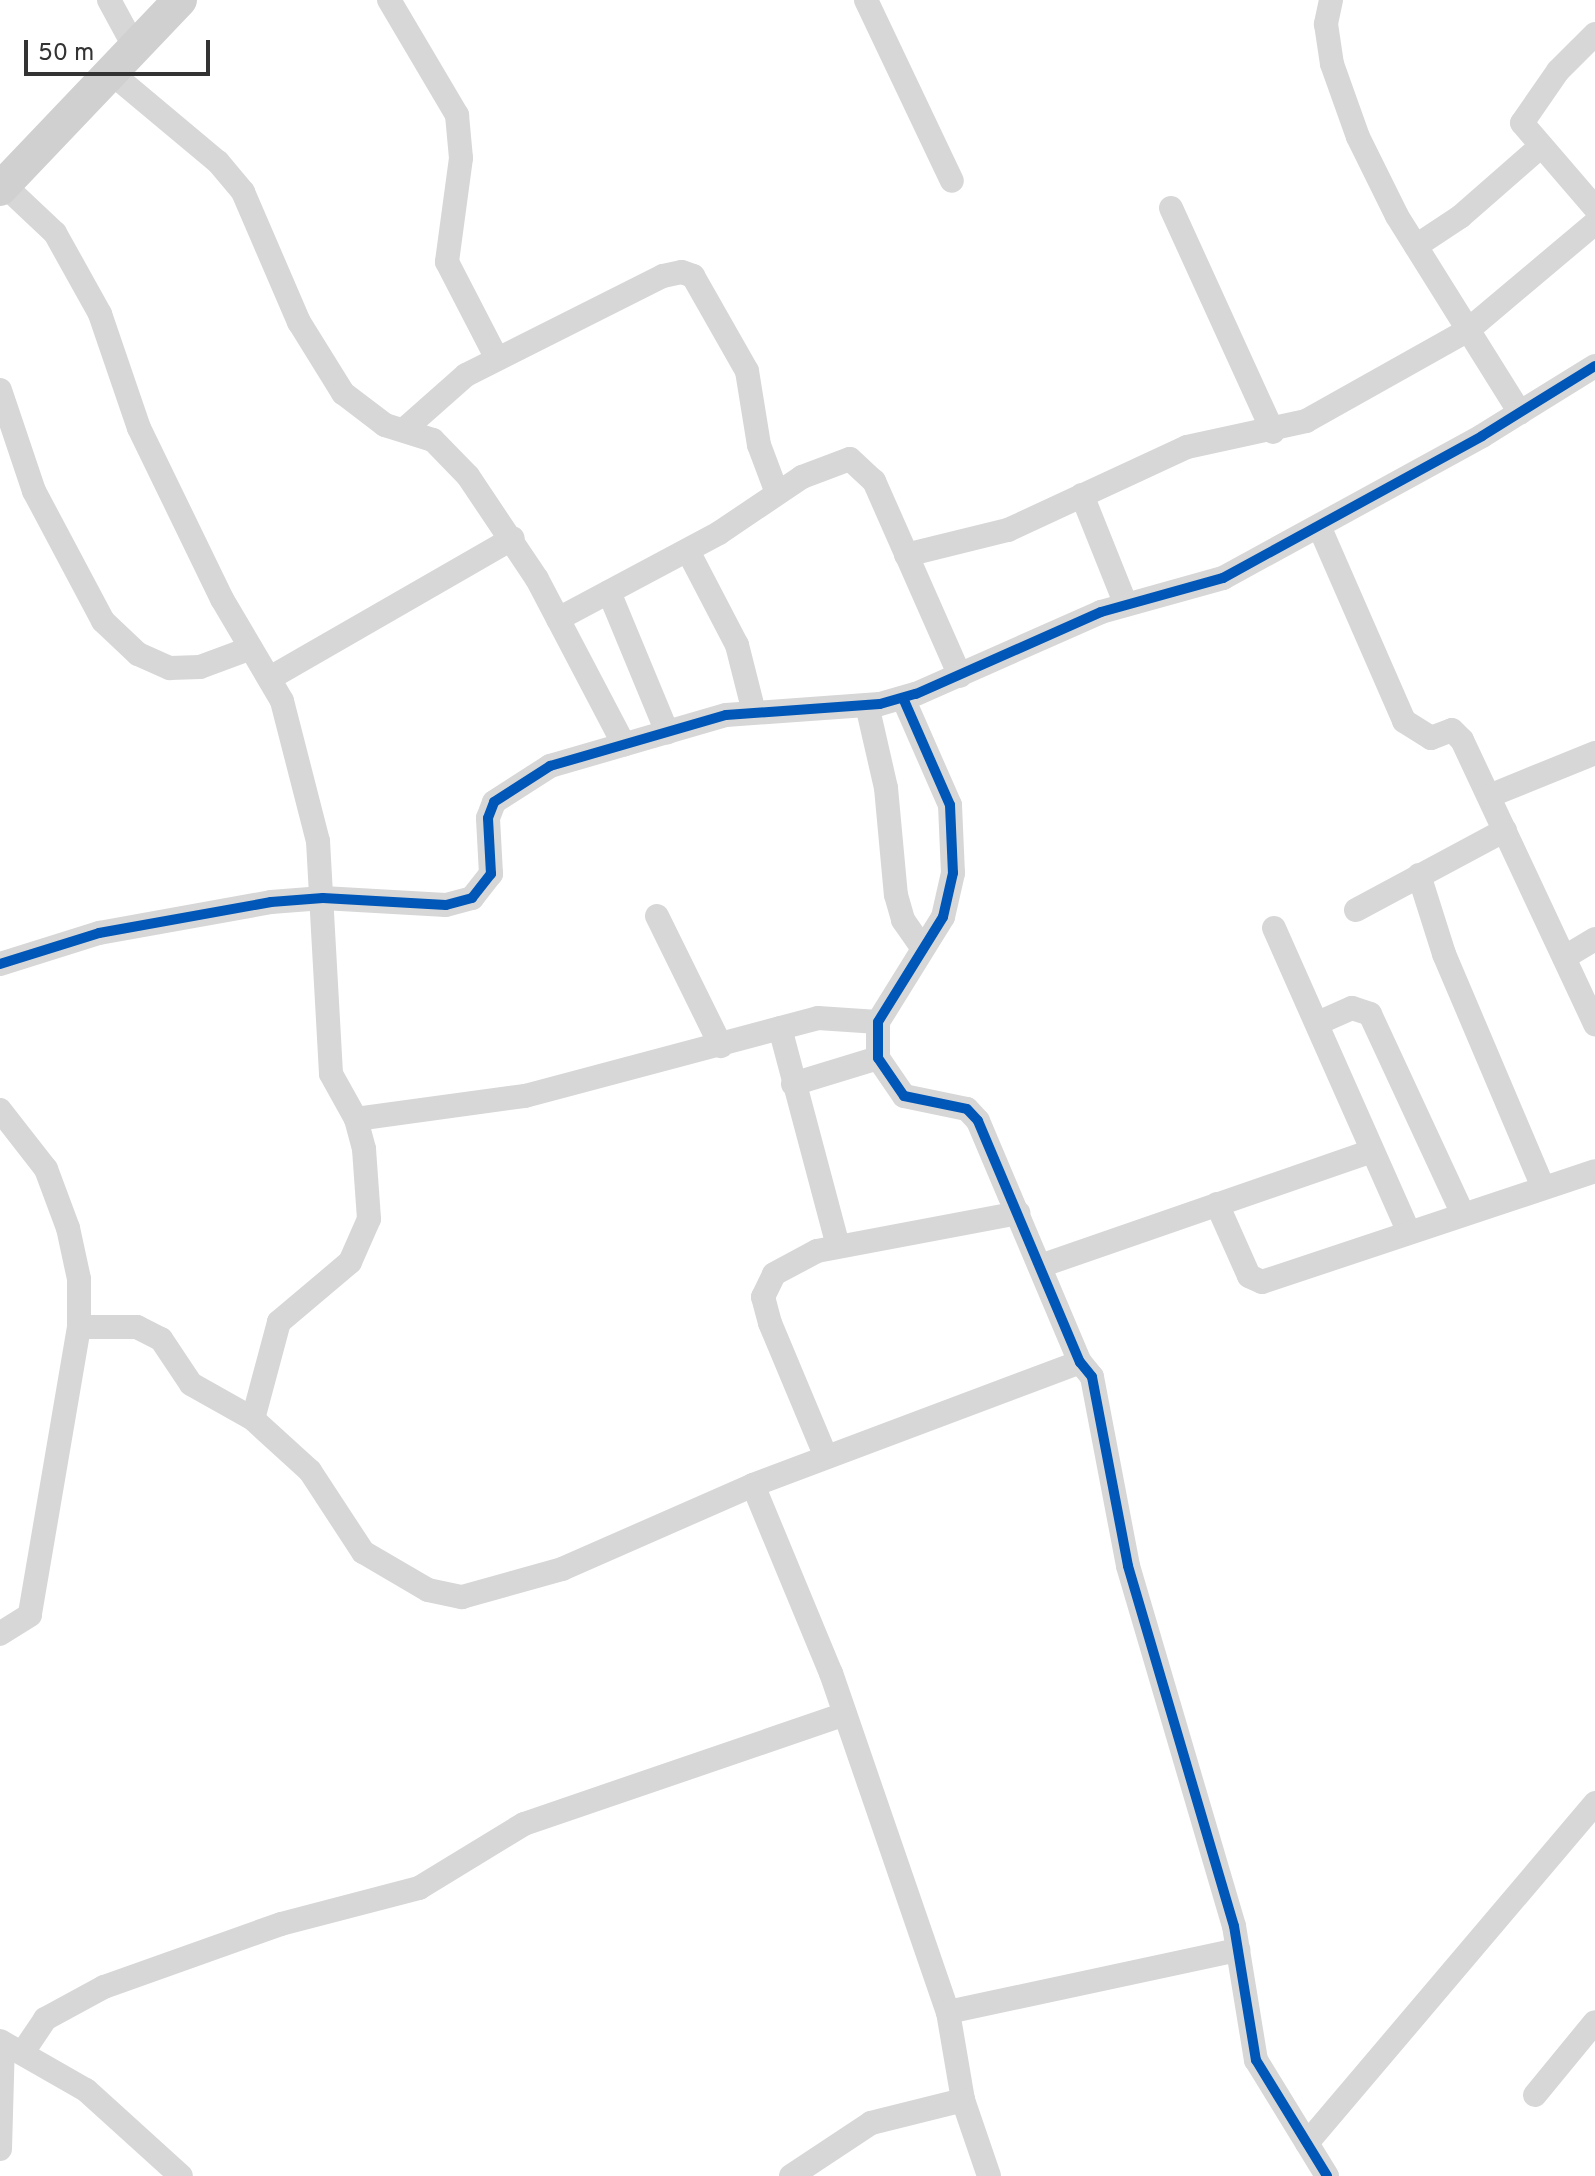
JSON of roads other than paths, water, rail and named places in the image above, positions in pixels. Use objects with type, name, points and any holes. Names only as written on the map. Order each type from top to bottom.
[{"type":"main road","points":[[2,187],[109,71],[180,0]]},
{"type":"street","points":[[109,0],[134,46]]},
{"type":"street","points":[[389,0],[457,115],[461,158],[447,262],[497,359]]},
{"type":"street","points":[[866,0],[952,181]]},
{"type":"street","points":[[1331,0],[1326,24],[1332,64],[1358,137],[1416,246],[1520,413]]},
{"type":"street","points":[[1595,34],[1527,111],[1526,133],[1595,208]]},
{"type":"street","points":[[109,71],[218,162],[243,192],[299,322],[343,393],[375,420],[406,428],[433,440],[468,476],[513,538],[624,745]]},
{"type":"street","points":[[1416,246],[1460,217],[1541,146]]},
{"type":"street","points":[[2,187],[55,233],[100,314],[139,428],[251,648],[270,678],[293,735],[318,841],[331,1074],[356,1119],[369,1219],[363,1243],[350,1262],[279,1322],[253,1419]]},
{"type":"street","points":[[1171,208],[1273,432]]},
{"type":"street","points":[[906,555],[1008,530],[1187,447],[1273,432],[1345,401],[1468,330],[1595,223]]},
{"type":"street","points":[[406,428],[466,375],[663,276],[693,276],[747,371],[759,445],[777,493]]},
{"type":"street","points":[[0,964],[99,933],[323,898],[446,905],[472,898],[491,874],[488,818],[494,802],[550,766],[667,732],[754,712],[867,705],[903,698],[960,676],[1044,634],[1126,605],[1223,578],[1520,413],[1595,366]]},
{"type":"street","points":[[0,390],[34,491],[103,621],[138,654],[170,668],[200,667],[251,648]]},
{"type":"street","points":[[558,619],[688,551],[777,493],[826,466],[850,459],[861,464],[960,676]]},
{"type":"street","points":[[1082,495],[1126,605]]},
{"type":"street","points":[[1319,526],[1404,721],[1431,738],[1452,730],[1489,796],[1595,1024]]},
{"type":"street","points":[[270,678],[513,538]]},
{"type":"street","points":[[688,551],[737,645],[754,712]]},
{"type":"street","points":[[609,592],[667,732]]},
{"type":"street","points":[[903,698],[950,805],[954,838],[949,904],[878,1022],[878,1058],[904,1096],[967,1109],[1018,1213],[1080,1362],[1100,1398],[1128,1566],[1238,1950],[1256,2060],[1327,2176]]},
{"type":"street","points":[[867,705],[886,788],[896,895],[903,920],[922,947]]},
{"type":"street","points":[[1489,796],[1595,753]]},
{"type":"street","points":[[1356,910],[1505,830]]},
{"type":"street","points":[[1419,875],[1444,954],[1543,1187]]},
{"type":"street","points":[[657,916],[721,1046]]},
{"type":"street","points":[[1274,928],[1409,1232]]},
{"type":"street","points":[[1565,957],[1595,939]]},
{"type":"street","points":[[1318,1023],[1352,1008],[1370,1014],[1463,1214]]},
{"type":"street","points":[[356,1119],[525,1096],[834,1016],[878,1022]]},
{"type":"street","points":[[780,1028],[838,1246]]},
{"type":"street","points":[[793,1084],[878,1058]]},
{"type":"street","points":[[0,1110],[46,1169],[68,1228],[79,1279],[79,1327],[30,1615],[0,1634]]},
{"type":"street","points":[[1040,1266],[1372,1151]]},
{"type":"street","points":[[1217,1204],[1255,1281],[1595,1171]]},
{"type":"street","points":[[826,1457],[763,1297],[774,1274],[790,1262],[838,1246],[1018,1213]]},
{"type":"street","points":[[79,1327],[137,1327],[161,1339],[198,1390],[253,1419],[310,1471],[363,1552],[428,1590],[462,1597],[562,1569],[753,1485],[1080,1362]]},
{"type":"street","points":[[753,1485],[845,1714],[948,2012],[963,2100],[989,2176]]},
{"type":"street","points":[[0,2149],[9,2045],[45,2019],[104,1987],[267,1928],[419,1888],[524,1824],[845,1714]]},
{"type":"street","points":[[1307,2143],[1595,1803]]},
{"type":"street","points":[[948,2012],[1238,1950]]},
{"type":"street","points":[[1535,2095],[1595,2022]]},
{"type":"street","points":[[9,2045],[86,2090],[181,2176]]},
{"type":"street","points":[[791,2176],[871,2123],[963,2100]]}]
